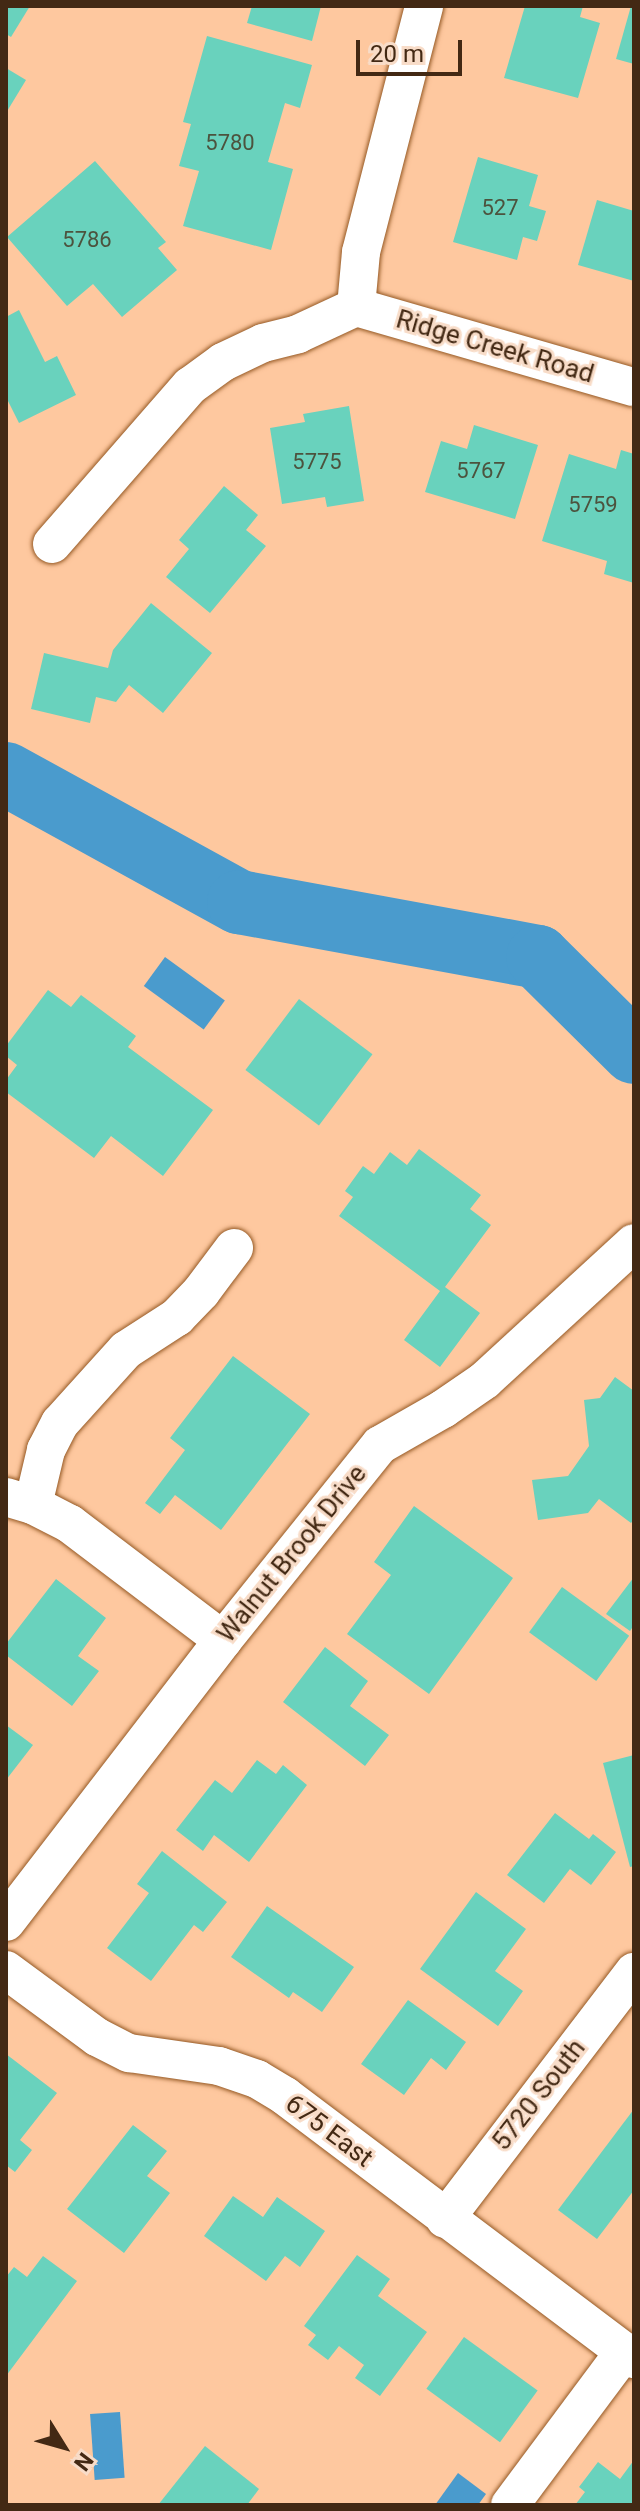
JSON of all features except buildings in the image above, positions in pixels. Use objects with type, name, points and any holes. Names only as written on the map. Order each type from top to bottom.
[{"type":"street","points":[[52,544],[190,386],[223,362],[263,343],[298,334],[356,307],[361,252],[424,6]]},
{"type":"street","name":"Ridge Creek Road","points":[[356,307],[634,387]]},
{"type":"street","name":"Walnut Brook Drive","points":[[6,1922],[223,1640],[380,1445],[443,1409],[485,1380],[634,1243]]},
{"type":"street","points":[[223,1640],[70,1524],[20,1501],[60,1423],[126,1350],[177,1317],[234,1248]]},
{"type":"street","name":"675 East","points":[[6,1970],[97,2037],[129,2053],[219,2066],[257,2079],[285,2096],[629,2356],[510,2505]]},
{"type":"street","name":"5720 South","points":[[445,2219],[634,1972]]},
{"type":"water","points":[[165,957],[225,1000],[204,1030],[144,986]]},
{"type":"water","points":[[120,2412],[125,2478],[95,2480],[90,2414]]},
{"type":"water","points":[[458,2473],[486,2494],[478,2505],[435,2505]]},
{"type":"waterway","points":[[6,774],[239,902],[538,957],[634,1052]]}]
